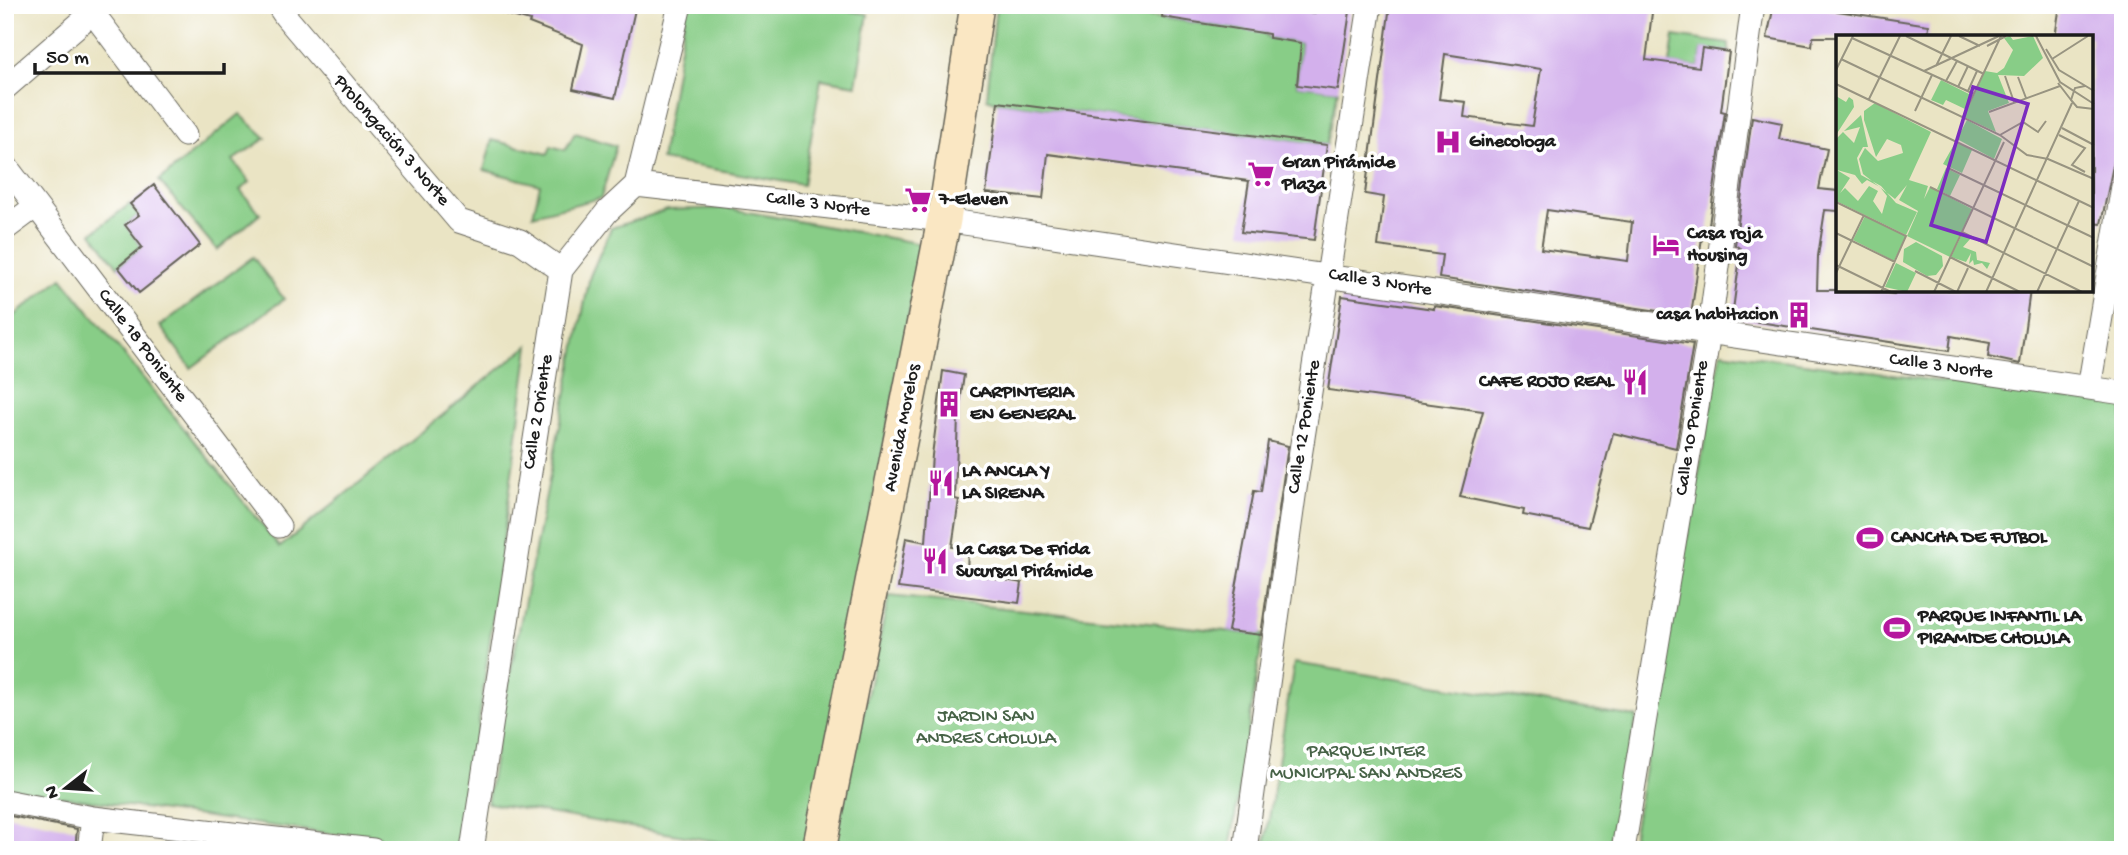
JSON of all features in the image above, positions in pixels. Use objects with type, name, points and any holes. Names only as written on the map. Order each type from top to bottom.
[{"type":"main road","name":"Avenida Morelos","points":[[819,850],[944,220],[977,5]]},
{"type":"street","name":"Prolongación 3 Norte","points":[[278,5],[459,221],[520,241],[561,270]]},
{"type":"street","points":[[636,185],[680,5]]},
{"type":"street","name":"Calle 12 Poniente","points":[[1245,850],[1295,489],[1370,5]]},
{"type":"street","name":"Calle 10 Poniente","points":[[1623,850],[1709,334],[1753,5]]},
{"type":"street","points":[[5,88],[91,8],[185,135]]},
{"type":"street","name":"Calle 18 Poniente","points":[[5,166],[279,526]]},
{"type":"street","name":"Calle 2 Oriente","points":[[472,850],[561,270],[607,212],[636,185]]},
{"type":"street","name":"Calle 3 Norte","points":[[636,185],[944,220],[2123,393]]},
{"type":"street","points":[[2089,388],[2123,186]]},
{"type":"street","points":[[5,229],[36,206]]},
{"type":"street","points":[[5,801],[93,818],[373,850]]},
{"type":"street","points":[[89,850],[93,818]]},
{"type":"green space","points":[[687,5],[818,5],[868,14],[856,85],[821,79],[803,185],[661,160]]},
{"type":"green space","points":[[996,5],[1069,5],[1263,32],[1269,38],[1301,43],[1297,85],[1338,90],[1327,145],[998,102],[987,98]]},
{"type":"green space","points":[[1250,5],[1316,5],[1315,13]]},
{"type":"green space","points":[[1674,36],[1729,44],[1729,52],[1702,49],[1699,67],[1670,64]]},
{"type":"green space","points":[[240,114],[266,138],[233,160],[250,182],[240,190],[260,214],[217,250],[159,181]]},
{"type":"green space","points":[[575,133],[616,146],[601,198],[533,215],[540,185],[484,170],[492,140],[548,154],[551,146],[565,150]]},
{"type":"green space","points":[[130,204],[139,215],[126,225],[142,247],[118,267],[92,233]]},
{"type":"green space","points":[[726,208],[922,244],[808,850],[767,850],[487,803],[502,714],[590,276],[611,228],[667,210]]},
{"type":"green space","points":[[253,257],[284,299],[191,368],[160,326]]},
{"type":"green space","points":[[62,278],[280,547],[529,345],[462,850],[5,789],[5,323]]},
{"type":"green space","name":"PARQUE INFANTIL LA PIRAMIDE CHOLULA","points":[[1721,352],[2123,406],[2123,850],[1630,850]]},
{"type":"green space","name":"JARDIN SAN ANDRES CHOLULA","points":[[889,596],[1263,635],[1230,850],[833,850]]},
{"type":"green space","name":"PARQUE INTER MUNICIPAL SAN ANDRES","points":[[1294,663],[1637,717],[1608,850],[1264,850]]},
{"type":"building","points":[[495,5],[636,5],[615,98],[573,89],[583,44],[529,23],[530,21],[494,11]]},
{"type":"building","points":[[1163,5],[1252,5],[1315,13],[1316,5],[1351,5],[1338,90],[1297,85],[1301,43],[1269,38],[1269,34],[1162,17]]},
{"type":"building","points":[[1390,5],[1653,5],[1646,60],[1699,67],[1702,48],[1729,52],[1721,111],[1725,112],[1708,232],[1703,230],[1691,316],[1439,278],[1442,255],[1378,246],[1384,197],[1365,194]],"holes":[[[1445,54],[1541,69],[1532,126],[1464,117],[1466,102],[1439,99]],[[1547,210],[1632,222],[1628,261],[1541,249]]]},
{"type":"building","points":[[1774,5],[1812,5],[1811,7],[1929,25],[1928,35],[1813,37],[1812,46],[1767,38]]},
{"type":"building","points":[[2060,5],[2093,8],[2093,5],[2123,5],[2123,117],[2101,224],[2093,223],[2093,35],[2055,35]]},
{"type":"building","name":"Gran Pirámide Plaza","points":[[998,102],[1327,145],[1314,240],[1241,232],[1249,181],[1048,154],[1043,199],[986,193]]},
{"type":"building","points":[[1752,117],[1782,123],[1779,139],[1827,149],[1819,189],[1836,191],[1836,211],[1825,210],[1818,256],[1817,290],[1894,294],[2030,292],[2020,364],[1988,357],[1990,343],[1951,336],[1949,351],[1732,318],[1741,249],[1735,245]]},
{"type":"building","points":[[154,185],[200,245],[139,293],[118,267],[142,247],[125,225],[139,215],[130,204]]},
{"type":"building","points":[[1342,296],[1434,309],[1434,306],[1693,344],[1676,448],[1613,433],[1588,527],[1523,515],[1524,510],[1460,497],[1483,411],[1328,390]]},
{"type":"building","points":[[943,371],[964,375],[958,417],[955,499],[959,500],[952,547],[968,550],[967,573],[1022,583],[1019,603],[898,588],[906,538],[926,542],[932,455]]},
{"type":"building","points":[[1268,441],[1288,446],[1261,635],[1228,631],[1254,491],[1261,492]]},
{"type":"building","points":[[5,815],[77,829],[75,850],[5,850]]},
{"type":"place","name":"Ginecologa","points":[[1448,142]]},
{"type":"place","name":"Gran Pirámide Plaza","points":[[1261,174]]},
{"type":"place","name":"7-Eleven","points":[[918,200]]},
{"type":"place","name":"Casa roja Housing","points":[[1666,245]]},
{"type":"place","name":"casa habitacion","points":[[1799,315]]},
{"type":"place","name":"CAFE ROJO REAL","points":[[1635,382]]},
{"type":"place","name":"CARPINTERIA EN GENERAL","points":[[949,404]]},
{"type":"place","name":"LA ANCLA Y LA SIRENA","points":[[941,483]]},
{"type":"place","name":"CANCHA DE FUTBOL","points":[[1870,538]]},
{"type":"place","name":"La Casa De Frida Sucursal Pirámide","points":[[935,561]]},
{"type":"place","name":"PARQUE INFANTIL LA PIRAMIDE CHOLULA","points":[[1897,628]]}]
